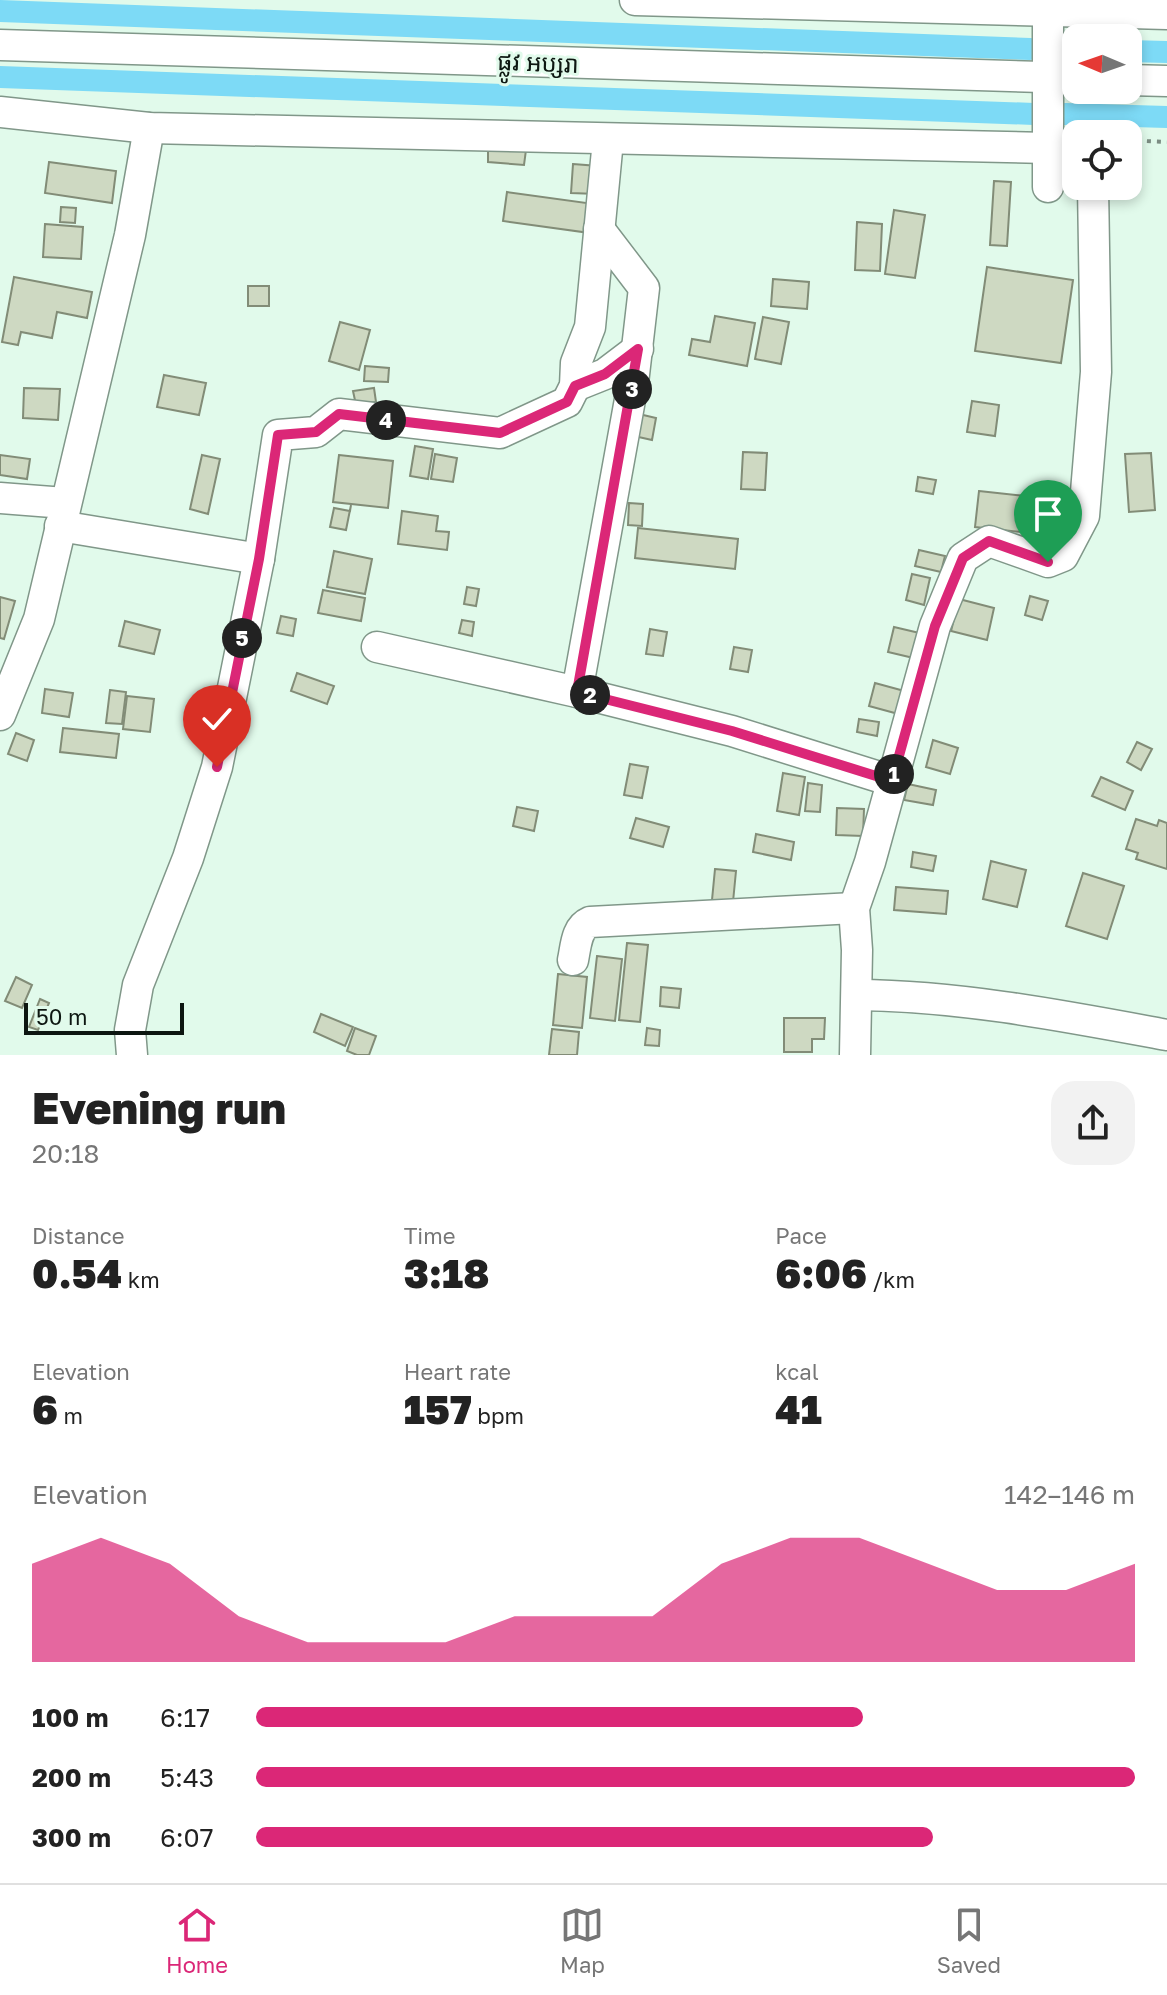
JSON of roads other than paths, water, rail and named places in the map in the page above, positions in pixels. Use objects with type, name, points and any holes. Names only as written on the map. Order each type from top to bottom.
[{"type":"street","points":[[635,0],[1050,6],[1167,14]]},
{"type":"street","points":[[1050,6],[1062,78]]},
{"type":"street","name":"ផ្លូវ អប្សរា","points":[[0,45],[1062,78]]},
{"type":"street","points":[[1142,80],[1167,81]]},
{"type":"street","points":[[0,112],[149,128],[1062,152],[1048,187]]},
{"type":"street","points":[[0,715],[32,640],[130,235],[149,128]]},
{"type":"street","points":[[132,1055],[131,1019],[138,985],[188,858],[217,767],[259,559],[278,435],[316,432],[339,414],[500,433],[567,402],[575,386],[576,363],[590,327],[608,140]]},
{"type":"street","points":[[855,1055],[857,950],[854,908],[870,862],[935,626],[963,558],[989,541],[1048,562],[1063,556],[1084,516],[1096,372],[1093,200]]},
{"type":"street","points":[[577,692],[638,349],[644,288],[599,229]]},
{"type":"street","points":[[575,386],[605,374],[638,349]]},
{"type":"street","points":[[0,498],[259,559]]},
{"type":"street","points":[[377,647],[732,731],[892,781]]},
{"type":"street","points":[[573,960],[579,931],[590,922],[854,908]]},
{"type":"street","points":[[857,995],[963,1000],[1167,1035]]},
{"type":"waterway","points":[[0,11],[1030,49]]},
{"type":"waterway","points":[[1142,51],[1167,52]]},
{"type":"waterway","points":[[0,77],[1034,114]]},
{"type":"waterway","points":[[1065,114],[1167,117]]}]
